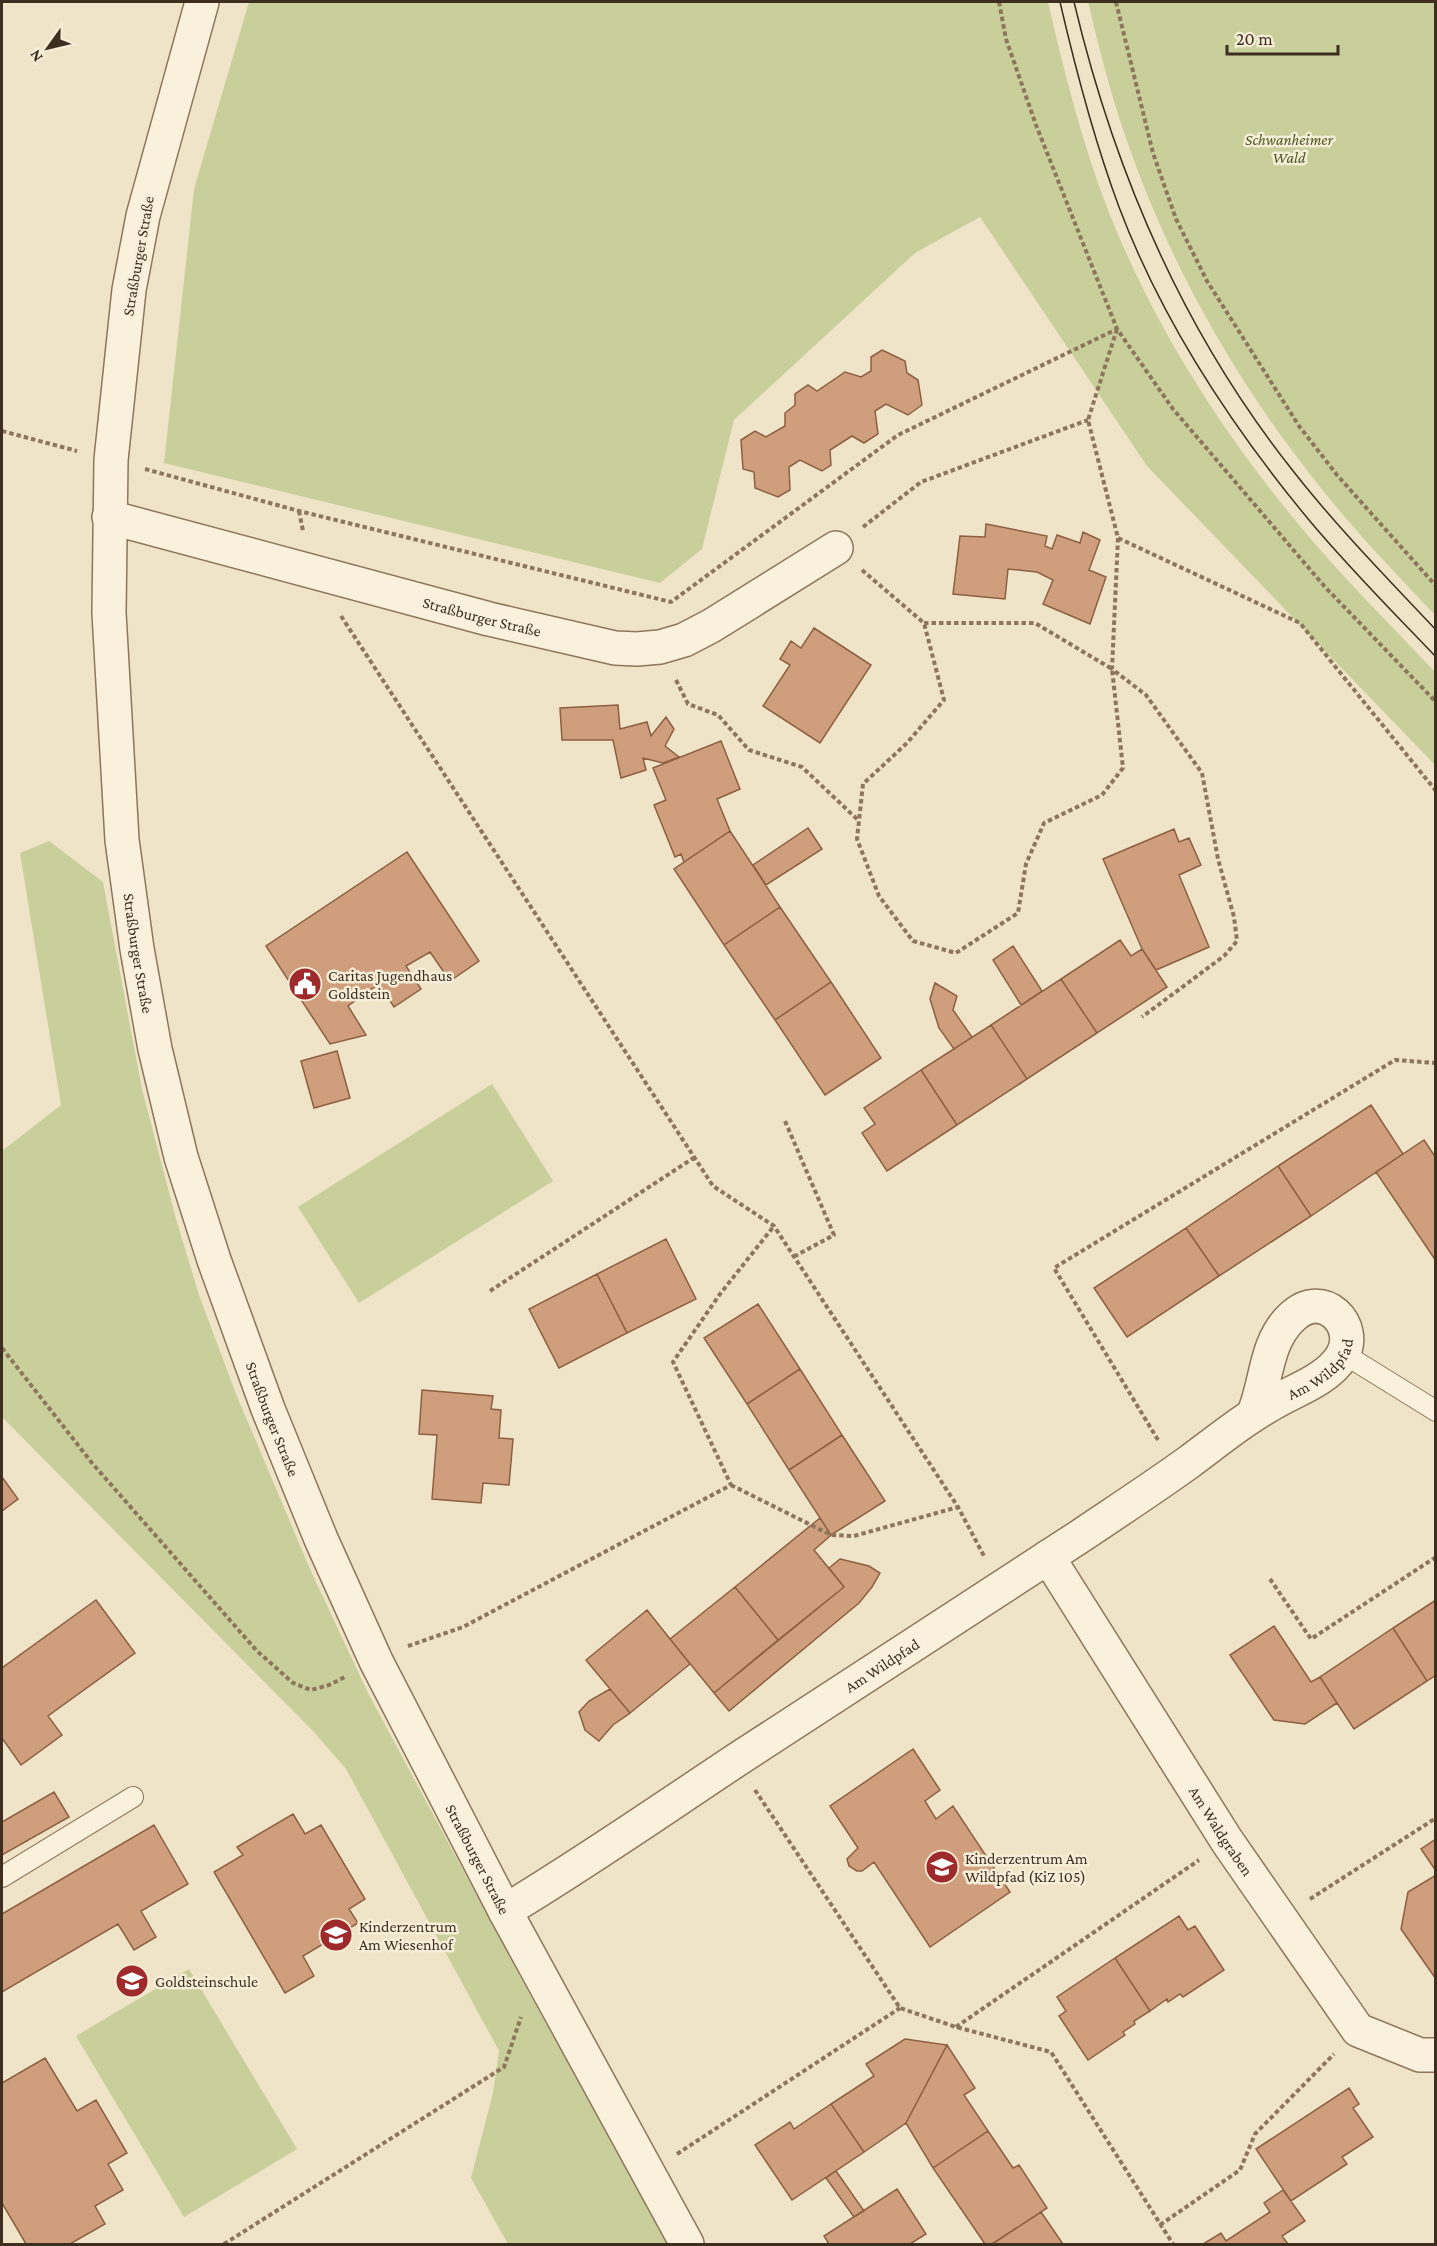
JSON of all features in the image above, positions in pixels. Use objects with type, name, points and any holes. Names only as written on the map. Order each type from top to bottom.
[{"type":"street","name":"Straßburger Straße","points":[[202,2],[142,216],[128,301],[111,460],[109,613],[122,840],[154,1049],[181,1157],[214,1260],[268,1409],[321,1539],[376,1661],[506,1911],[687,2244]]},
{"type":"street","name":"Straßburger Straße","points":[[109,517],[489,619],[615,648],[637,649],[660,647],[684,640],[711,626],[836,548]]},
{"type":"street","name":"Am Wildpfad","points":[[506,1911],[586,1862],[736,1760],[1048,1557],[1177,1470],[1254,1413],[1311,1383],[1332,1369],[1344,1354],[1347,1336],[1334,1311],[1317,1305],[1300,1309],[1286,1323],[1273,1344],[1254,1413]]},
{"type":"street","name":"Am Waldgraben","points":[[1048,1557],[1227,1841],[1358,2031]]},
{"type":"street","points":[[1358,2031],[1420,2055],[1436,2055]]},
{"type":"lane","points":[[1344,1354],[1436,1411]]},
{"type":"lane","points":[[2,1877],[133,1797]]},
{"type":"path","points":[[999,2],[1006,39],[1036,125],[1117,329],[1180,418],[1325,587],[1436,702]]},
{"type":"path","points":[[1116,2],[1153,153],[1176,219],[1207,281],[1299,426],[1336,475],[1436,586]]},
{"type":"path","points":[[1088,420],[921,482],[836,548],[924,623],[944,700],[907,743],[863,784],[857,839],[879,896],[913,941],[956,953],[1018,913],[1026,864],[1044,823],[1102,795],[1123,768],[1112,669],[1118,538],[1088,420],[1117,329]]},
{"type":"path","points":[[140,468],[299,511],[671,602],[898,435],[1117,329]]},
{"type":"path","points":[[2,431],[85,453]]},
{"type":"path","points":[[299,511],[311,571],[713,1186],[774,1226],[795,1256],[958,1507],[1001,1588]]},
{"type":"path","points":[[1118,538],[1300,623],[1435,787]]},
{"type":"path","points":[[924,623],[1035,623],[1112,669],[1146,695],[1202,773],[1218,859],[1234,917],[1238,941],[1224,956],[1142,1017]]},
{"type":"path","points":[[660,647],[688,704],[717,715],[749,750],[802,767],[859,821]]},
{"type":"path","points":[[1177,1470],[1054,1268],[1395,1060],[1436,1063]]},
{"type":"path","points":[[785,1121],[834,1234],[795,1256]]},
{"type":"path","points":[[490,1291],[695,1157]]},
{"type":"path","points":[[774,1226],[720,1294],[673,1362],[731,1485],[831,1535],[854,1536],[958,1507]]},
{"type":"path","points":[[2,1348],[92,1463],[257,1651],[292,1683],[311,1690],[348,1676]]},
{"type":"path","points":[[415,1642],[463,1628],[731,1485]]},
{"type":"path","points":[[1270,1579],[1311,1639],[1436,1557]]},
{"type":"path","points":[[736,1760],[900,2008],[956,2027],[1051,2052],[1173,2244]]},
{"type":"path","points":[[1280,1918],[1436,1818]]},
{"type":"path","points":[[956,2027],[1227,1841]]},
{"type":"path","points":[[224,2244],[504,2067],[529,1993],[545,1984]]},
{"type":"path","points":[[674,2155],[900,2008]]},
{"type":"path","points":[[1160,2224],[1240,2170],[1255,2134],[1358,2031]]},
{"type":"green space","points":[[249,2],[1048,2],[1067,80],[1090,159],[1108,210],[1146,295],[1168,336],[1217,415],[1271,490],[1332,564],[1435,672],[1435,765],[1147,466],[980,217],[915,253],[734,420],[702,549],[660,583],[164,463],[194,189]]},
{"type":"green space","name":"Schwanheimer Wald","points":[[1088,2],[1435,2],[1435,615],[1354,528],[1297,458],[1267,416],[1212,328],[1165,237],[1145,189],[1116,107]]},
{"type":"green space","points":[[49,841],[103,882],[142,1089],[176,1219],[199,1295],[236,1394],[310,1569],[368,1693],[529,1993],[669,2244],[508,2244],[471,2178],[493,2093],[499,2051],[346,1769],[313,1731],[2,1417],[2,1151],[61,1105],[20,853]]},
{"type":"green space","points":[[492,1084],[553,1181],[359,1303],[298,1207]]},
{"type":"green space","points":[[189,1969],[297,2149],[184,2217],[76,2036]]},
{"type":"building","points":[[882,350],[905,361],[907,373],[918,380],[922,405],[908,415],[886,404],[875,411],[878,434],[864,443],[852,436],[830,450],[831,465],[822,471],[800,460],[789,467],[790,490],[778,497],[755,488],[754,472],[743,469],[741,440],[755,431],[766,437],[785,426],[785,413],[795,405],[795,394],[808,385],[817,391],[845,372],[861,377],[871,371],[871,357]]},
{"type":"building","points":[[986,524],[1047,536],[1045,546],[1052,549],[1057,535],[1080,543],[1083,532],[1100,540],[1089,570],[1106,577],[1090,624],[1043,604],[1053,580],[1037,572],[1008,569],[1005,599],[953,594],[960,536],[985,537]]},
{"type":"building","points":[[814,628],[871,665],[820,743],[763,706],[790,665],[780,659],[791,641],[801,648]]},
{"type":"building","points":[[618,705],[620,729],[647,722],[651,736],[666,717],[674,729],[665,746],[679,757],[663,763],[643,758],[646,770],[621,778],[613,740],[562,740],[560,708]]},
{"type":"building","points":[[721,741],[740,789],[717,799],[730,831],[684,862],[681,854],[675,857],[654,805],[666,800],[653,768]]},
{"type":"building","points":[[808,828],[822,849],[766,885],[753,865]]},
{"type":"building","points":[[1174,829],[1179,842],[1189,838],[1201,865],[1179,875],[1209,947],[1156,970],[1142,949],[1103,859]]},
{"type":"building","points":[[730,831],[780,907],[724,945],[674,869]]},
{"type":"building","points":[[407,852],[479,961],[450,981],[430,952],[406,966],[421,989],[394,1007],[379,984],[348,1006],[366,1035],[330,1044],[266,946]]},
{"type":"building","points":[[780,907],[831,982],[775,1020],[724,945]]},
{"type":"building","points":[[1120,940],[1131,956],[1142,949],[1167,987],[1097,1033],[1061,979]]},
{"type":"building","points":[[1013,946],[1042,991],[1021,1005],[993,960]]},
{"type":"building","points":[[1061,979],[1097,1033],[1027,1079],[991,1025]]},
{"type":"building","points":[[831,982],[881,1058],[825,1095],[775,1020]]},
{"type":"building","points":[[935,983],[957,996],[953,1010],[972,1037],[954,1049],[939,1028],[930,999]]},
{"type":"building","points":[[991,1025],[1027,1079],[957,1125],[921,1070]]},
{"type":"building","points":[[337,1051],[350,1098],[314,1108],[301,1061]]},
{"type":"building","points":[[921,1070],[957,1125],[887,1171],[862,1133],[875,1124],[864,1108]]},
{"type":"building","points":[[1371,1105],[1403,1154],[1311,1216],[1278,1166]]},
{"type":"building","points":[[1424,1140],[1436,1158],[1436,1261],[1376,1172]]},
{"type":"building","points":[[1278,1166],[1311,1216],[1219,1276],[1186,1228]]},
{"type":"building","points":[[1186,1228],[1219,1276],[1127,1337],[1094,1288]]},
{"type":"building","points":[[666,1239],[696,1299],[627,1333],[597,1274]]},
{"type":"building","points":[[597,1274],[627,1333],[559,1368],[529,1309]]},
{"type":"building","points":[[758,1304],[800,1369],[747,1404],[704,1338]]},
{"type":"building","points":[[800,1369],[842,1435],[789,1470],[747,1404]]},
{"type":"building","points":[[422,1390],[493,1396],[491,1409],[501,1410],[499,1438],[513,1439],[509,1485],[483,1483],[481,1503],[432,1499],[437,1435],[419,1434]]},
{"type":"building","points":[[842,1435],[885,1501],[831,1535],[789,1470]]},
{"type":"building","points":[[2,1477],[18,1499],[2,1511]]},
{"type":"building","points":[[820,1518],[831,1535],[814,1550],[844,1587],[778,1640],[735,1587]]},
{"type":"building","points":[[840,1559],[869,1566],[880,1573],[859,1603],[729,1711],[714,1693],[844,1587],[829,1568]]},
{"type":"building","points":[[735,1587],[778,1640],[714,1693],[670,1639]]},
{"type":"building","points":[[96,1600],[135,1653],[48,1716],[62,1735],[21,1765],[2,1738],[2,1668]]},
{"type":"building","points":[[1436,1600],[1436,1675],[1427,1681],[1393,1628]]},
{"type":"building","points":[[647,1610],[690,1664],[630,1713],[586,1660]]},
{"type":"building","points":[[1274,1626],[1311,1682],[1320,1677],[1337,1703],[1305,1724],[1274,1720],[1230,1655]]},
{"type":"building","points":[[1393,1628],[1427,1681],[1354,1729],[1320,1677]]},
{"type":"building","points":[[610,1689],[630,1713],[613,1725],[599,1741],[585,1730],[579,1712],[589,1701]]},
{"type":"building","points":[[913,1749],[940,1790],[925,1801],[936,1819],[953,1806],[1010,1892],[930,1947],[874,1862],[862,1871],[849,1866],[847,1859],[858,1848],[830,1806]]},
{"type":"building","points":[[54,1792],[69,1817],[2,1855],[2,1822]]},
{"type":"building","points":[[293,1814],[305,1834],[321,1825],[365,1899],[349,1909],[358,1923],[303,1956],[314,1976],[285,1993],[214,1872],[243,1855],[237,1847]]},
{"type":"building","points":[[154,1825],[188,1884],[141,1911],[156,1937],[134,1950],[118,1924],[2,1992],[2,1914]]},
{"type":"building","points":[[1436,1839],[1436,1871],[1421,1849]]},
{"type":"building","points":[[1436,1875],[1436,1979],[1401,1929],[1408,1892]]},
{"type":"building","points":[[1179,1916],[1188,1930],[1195,1926],[1224,1970],[1183,1997],[1180,1994],[1168,2002],[1167,1999],[1150,2011],[1115,1958]]},
{"type":"building","points":[[1115,1958],[1150,2011],[1134,2021],[1135,2024],[1123,2032],[1125,2035],[1088,2060],[1059,2016],[1066,2011],[1057,1997]]},
{"type":"building","points":[[905,2039],[947,2045],[906,2123],[864,2152],[831,2104],[874,2076],[866,2064]]},
{"type":"building","points":[[947,2045],[975,2088],[964,2095],[988,2131],[933,2168],[906,2123]]},
{"type":"building","points":[[45,2058],[77,2111],[96,2100],[127,2153],[108,2164],[123,2190],[95,2206],[105,2224],[70,2244],[26,2244],[2,2203],[2,2083]]},
{"type":"building","points":[[1349,2088],[1359,2104],[1353,2108],[1373,2137],[1342,2157],[1347,2164],[1291,2201],[1256,2149]]},
{"type":"building","points":[[831,2104],[864,2152],[792,2200],[755,2145],[790,2122],[794,2129]]},
{"type":"building","points":[[988,2131],[1013,2168],[1019,2165],[1047,2208],[992,2244],[985,2244],[933,2168]]},
{"type":"building","points":[[836,2171],[864,2211],[854,2217],[826,2178]]},
{"type":"building","points":[[897,2189],[926,2234],[910,2244],[829,2244],[824,2236]]},
{"type":"building","points":[[1283,2190],[1305,2221],[1282,2236],[1288,2244],[1203,2244],[1221,2233],[1226,2241],[1270,2212],[1264,2203]]},
{"type":"building","points":[[1041,2212],[1063,2244],[992,2244]]},
{"type":"tram line","points":[[1060,2],[1086,105],[1110,182],[1136,249],[1178,332],[1226,410],[1280,485],[1371,590],[1436,657]]},
{"type":"tram line","points":[[1074,2],[1090,65],[1132,187],[1185,304],[1217,361],[1252,415],[1307,488],[1436,630]]},
{"type":"place","name":"Caritas Jugendhaus Goldstein","points":[[305,984]]},
{"type":"place","name":"Kinderzentrum Am Wildpfad (KiZ 105)","points":[[942,1867]]},
{"type":"place","name":"Kinderzentrum Am Wiesenhof","points":[[336,1935]]},
{"type":"place","name":"Goldsteinschule","points":[[132,1981]]}]
